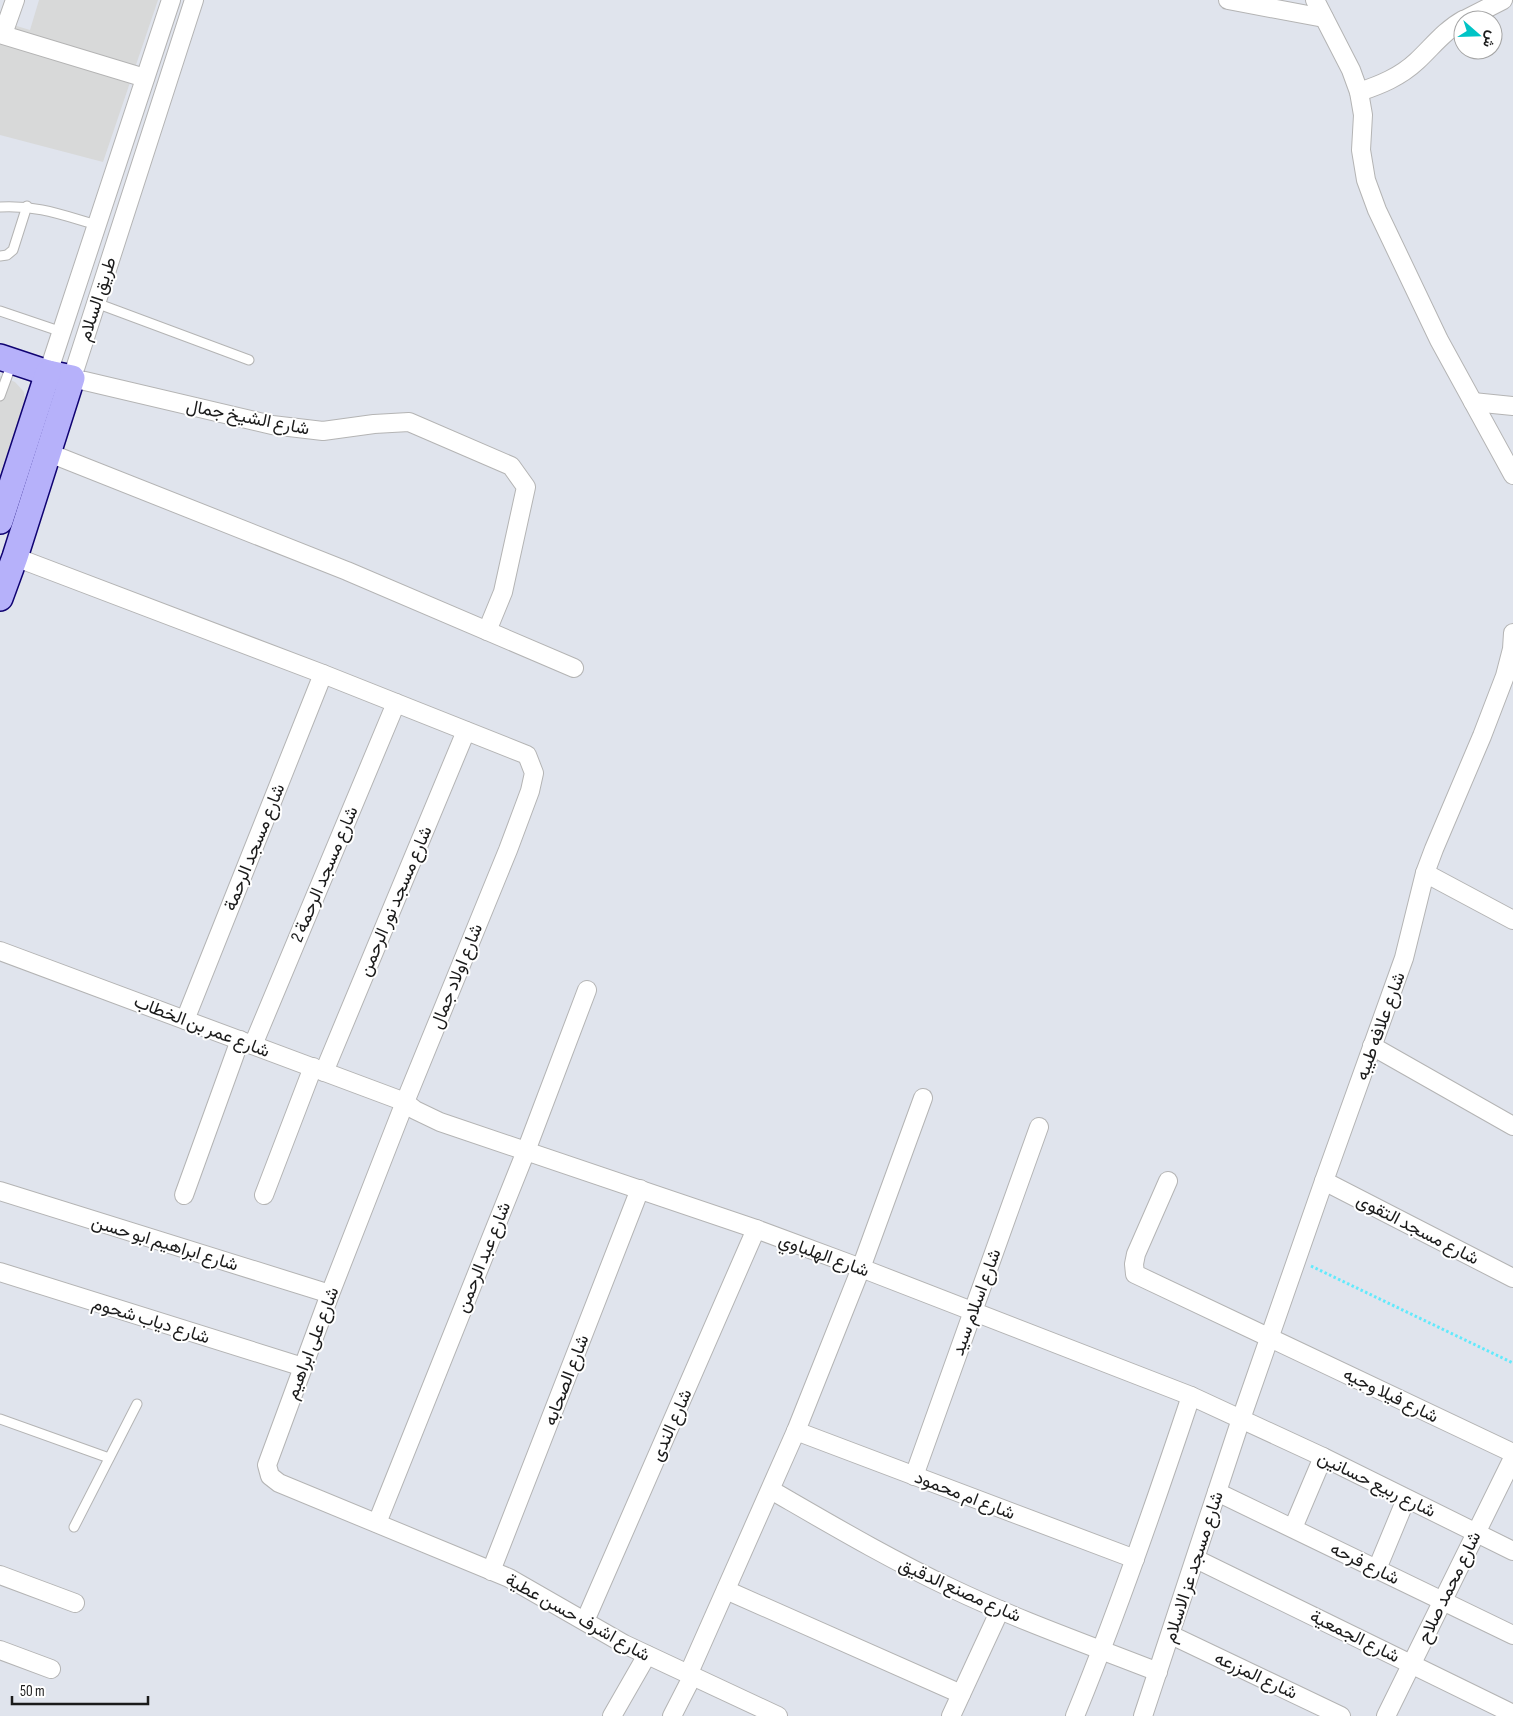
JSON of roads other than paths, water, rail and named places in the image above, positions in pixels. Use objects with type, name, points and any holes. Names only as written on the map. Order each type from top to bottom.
[{"type":"main road","points":[[6,359],[60,375]]},
{"type":"main road","name":"طريق السلام","points":[[0,598],[49,453],[60,375]]},
{"type":"main road","name":"طريق السلام","points":[[0,521],[9,483],[60,375]]},
{"type":"street","points":[[15,0],[1,34],[144,78]]},
{"type":"street","name":"طريق السلام","points":[[60,375],[62,332],[171,0]]},
{"type":"street","name":"طريق السلام","points":[[60,375],[96,303],[194,0]]},
{"type":"street","points":[[1228,0],[1324,18]]},
{"type":"street","points":[[1315,0],[1351,70],[1359,92],[1362,114],[1361,150],[1369,187],[1377,210],[1435,332],[1513,475]]},
{"type":"street","points":[[1483,10],[1503,0]]},
{"type":"street","points":[[1359,92],[1396,77],[1415,63],[1453,27]]},
{"type":"street","name":"شارع الشيخ جمال","points":[[60,375],[272,425],[323,431],[374,424],[409,422],[511,466],[526,488],[503,592],[487,632]]},
{"type":"street","points":[[1473,402],[1513,406]]},
{"type":"street","points":[[49,453],[347,571],[574,668]]},
{"type":"street","name":"شارع اولاد جمال","points":[[15,556],[324,674],[527,755],[534,773],[530,790],[508,850],[404,1102]]},
{"type":"street","name":"شارع علافه طيبه","points":[[1241,1419],[1404,958],[1425,873],[1505,676],[1513,633]]},
{"type":"street","name":"شارع مسجد الرحمة","points":[[185,1020],[324,674]]},
{"type":"street","name":"شارع مسجد الرحمة 2","points":[[184,1195],[246,1043],[396,702]]},
{"type":"street","name":"شارع مسجد نور الرحمن","points":[[264,1194],[466,731]]},
{"type":"street","points":[[1425,873],[1513,920]]},
{"type":"street","name":"شارع عمر بن الخطاب","points":[[0,950],[404,1102]]},
{"type":"street","name":"شارع عبد الرحمن","points":[[377,1524],[526,1151],[587,990]]},
{"type":"street","points":[[1372,1046],[1513,1126]]},
{"type":"street","points":[[672,1716],[796,1431],[861,1268],[923,1098]]},
{"type":"street","name":"شارع الهلباوي","points":[[404,1102],[433,1119],[756,1229],[861,1268],[1191,1396],[1241,1419]]},
{"type":"street","name":"شارع على ابراهيم","points":[[377,1524],[279,1483],[270,1476],[267,1465],[404,1102]]},
{"type":"street","name":"شارع اسلام سيد","points":[[914,1476],[1038,1127]]},
{"type":"street","name":"شارع فيلا وجيه","points":[[1168,1181],[1136,1254],[1135,1274],[1270,1336],[1513,1453]]},
{"type":"street","name":"شارع مسجد التقوى","points":[[1324,1181],[1513,1278]]},
{"type":"street","name":"شارع الصحابه","points":[[491,1570],[640,1189]]},
{"type":"street","name":"شارع ابراهيم ابو حسن","points":[[0,1191],[330,1294]]},
{"type":"street","name":"شارع الندى","points":[[585,1621],[756,1229]]},
{"type":"street","name":"شارع دياب شحوم","points":[[0,1272],[303,1367]]},
{"type":"street","points":[[1075,1716],[1102,1650],[1156,1501],[1191,1396]]},
{"type":"street","name":"شارع ربيع حسانين","points":[[1241,1419],[1323,1457],[1513,1552]]},
{"type":"street","name":"شارع مسجد عز الاسلام","points":[[1146,1715],[1158,1672],[1241,1419]]},
{"type":"street","name":"شارع ام محمود","points":[[796,1431],[1134,1559]]},
{"type":"street","points":[[1293,1528],[1323,1457]]},
{"type":"street","name":"شارع محمد صلاح","points":[[1386,1716],[1513,1458]]},
{"type":"street","name":"شارع مصنع الدقيق","points":[[771,1490],[904,1566],[1000,1610],[1158,1672]]},
{"type":"street","name":"شارع فرحه","points":[[1217,1492],[1513,1635]]},
{"type":"street","points":[[1377,1569],[1406,1499]]},
{"type":"street","name":"شارع اشرف حسن عطية","points":[[377,1524],[509,1578],[611,1637],[770,1715]]},
{"type":"street","name":"شارع الجمعية","points":[[1196,1559],[1513,1714]]},
{"type":"street","points":[[0,1575],[75,1603]]},
{"type":"street","points":[[726,1590],[961,1694]]},
{"type":"street","points":[[951,1716],[1000,1610]]},
{"type":"street","name":"شارع المزرعه","points":[[1170,1635],[1341,1716]]},
{"type":"street","points":[[0,1650],[52,1669]]},
{"type":"street","points":[[612,1716],[647,1655]]},
{"type":"lane","points":[[0,206],[39,208],[97,225]]},
{"type":"lane","points":[[0,256],[8,255],[13,250],[27,206]]},
{"type":"lane","points":[[96,303],[249,360]]},
{"type":"lane","points":[[0,311],[62,332]]},
{"type":"lane","points":[[0,396],[6,359]]},
{"type":"lane","points":[[74,1527],[137,1404]]},
{"type":"lane","points":[[0,1419],[109,1458]]}]
